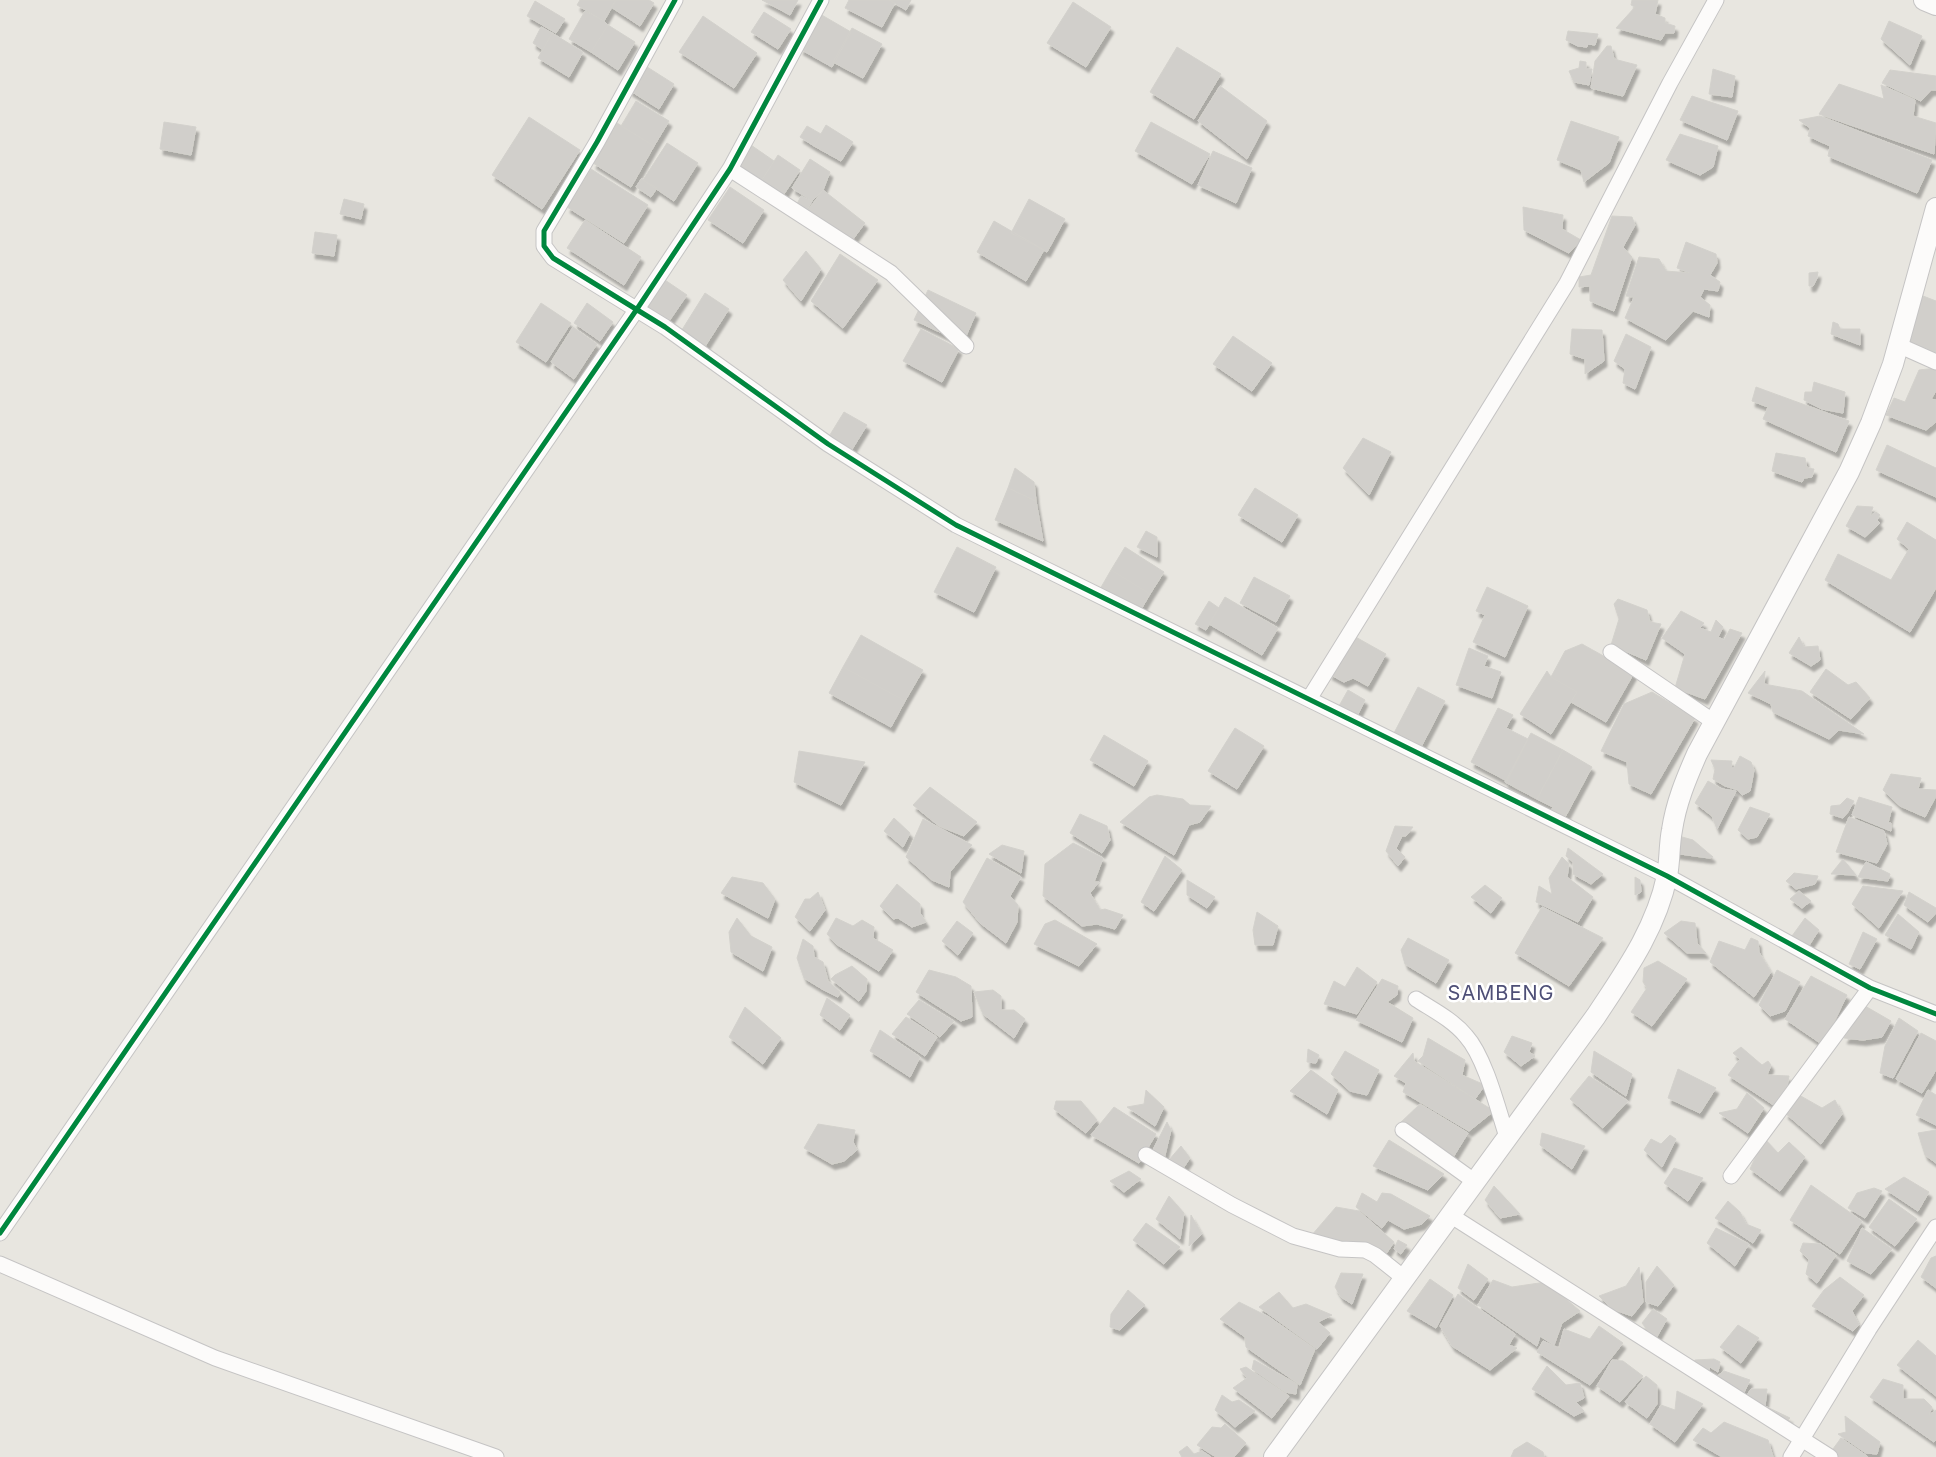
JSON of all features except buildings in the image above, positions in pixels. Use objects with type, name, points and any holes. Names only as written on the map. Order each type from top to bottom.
[{"type":"street","points":[[675,0],[544,231],[544,246],[552,258],[637,309],[828,444],[956,525],[1667,876],[1870,988],[1936,1014]]},
{"type":"street","points":[[0,1233],[637,309],[730,168],[821,0]]},
{"type":"street","points":[[1309,699],[1567,283],[1670,83],[1716,0]]},
{"type":"street","points":[[1924,0],[1936,5]]},
{"type":"street","points":[[730,168],[891,273],[966,346]]},
{"type":"street","points":[[1274,1457],[1625,973],[1642,945],[1656,911],[1667,876],[1672,830],[1679,795],[1697,754],[1849,472],[1871,422],[1898,345],[1936,208]]},
{"type":"street","points":[[1898,345],[1936,362]]},
{"type":"street","points":[[1612,652],[1714,722]]},
{"type":"street","points":[[1731,1176],[1870,988]]},
{"type":"street","points":[[1416,998],[1445,1017],[1467,1036],[1484,1068],[1507,1137]]},
{"type":"street","points":[[1403,1130],[1474,1181]]},
{"type":"street","points":[[1146,1155],[1232,1205],[1292,1236],[1340,1249],[1365,1250],[1375,1255],[1404,1278]]},
{"type":"street","points":[[1450,1215],[1830,1457]]},
{"type":"street","points":[[1791,1457],[1869,1329],[1936,1227]]},
{"type":"street","points":[[0,1264],[215,1358],[496,1457]]},
{"type":"cycle path","points":[[675,0],[597,142],[544,231],[544,246],[553,258],[665,327],[828,444],[956,525],[1667,876],[1870,988],[1936,1014]]},
{"type":"cycle path","points":[[0,1233],[637,309],[730,169],[821,0]]},
{"type":"district","name":"SAMBENG","points":[[1501,993]]}]
